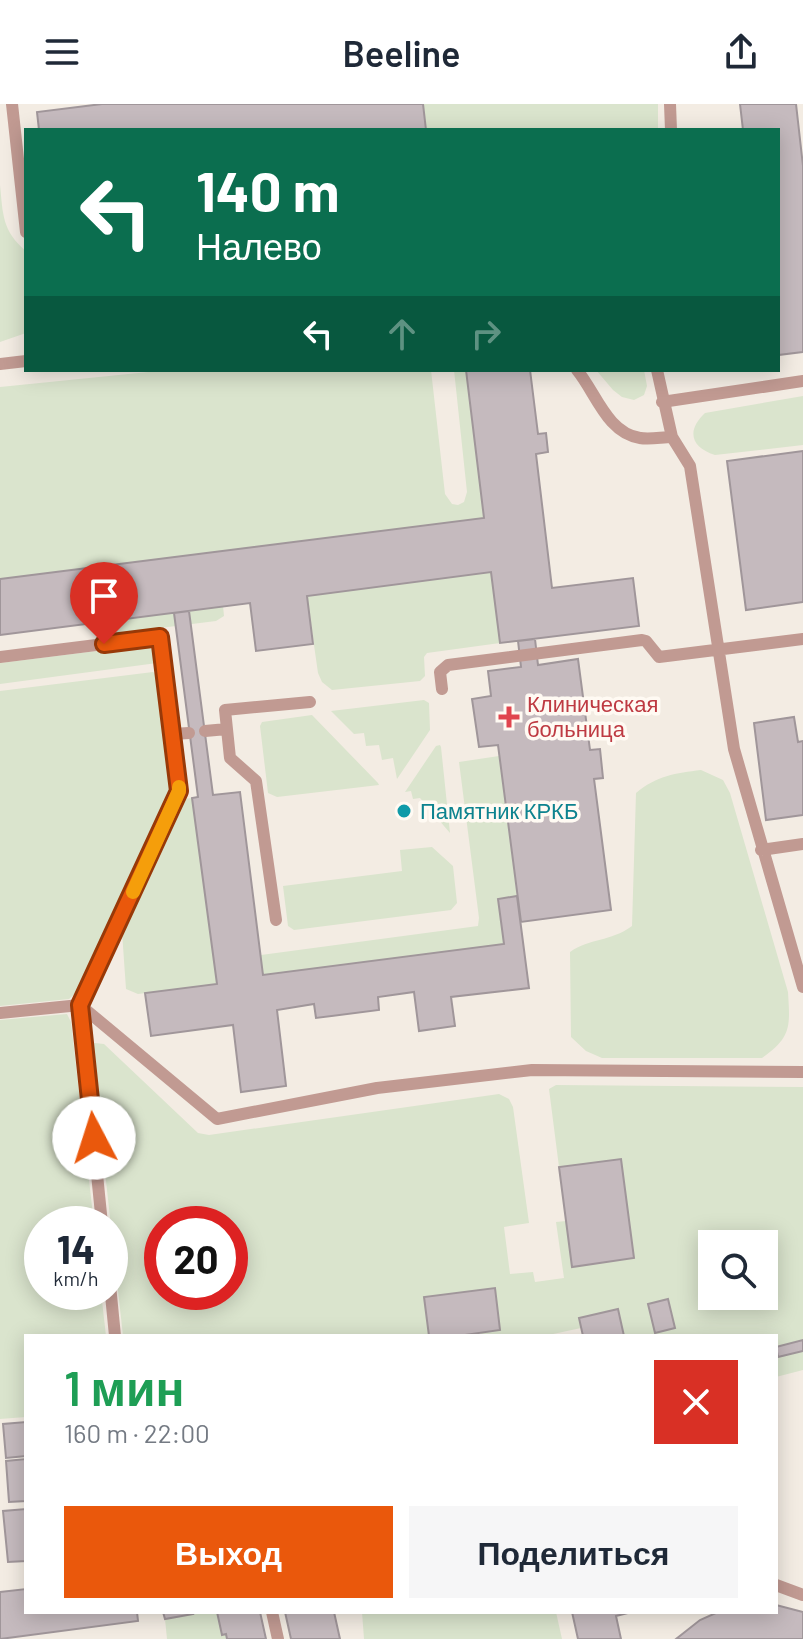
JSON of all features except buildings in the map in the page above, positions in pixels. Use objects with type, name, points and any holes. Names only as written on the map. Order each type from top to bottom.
[{"type":"lane","points":[[12,104],[24,214]]},
{"type":"lane","points":[[670,104],[671,128]]},
{"type":"lane","points":[[0,364],[24,361]]},
{"type":"lane","points":[[578,372],[610,420],[625,434],[642,439],[672,437]]},
{"type":"lane","points":[[657,372],[672,437],[690,466],[734,749],[803,987]]},
{"type":"lane","points":[[662,402],[803,381]]},
{"type":"lane","points":[[0,657],[160,637],[179,791],[80,1005],[100,1206]]},
{"type":"lane","points":[[442,689],[440,672],[448,665],[642,640],[659,657],[803,639]]},
{"type":"lane","points":[[276,920],[256,781],[230,758],[225,710],[310,702]]},
{"type":"lane","points":[[205,731],[227,729]]},
{"type":"lane","points":[[172,734],[189,733]]},
{"type":"lane","points":[[761,850],[803,844]]},
{"type":"lane","points":[[0,1013],[80,1005],[217,1119],[377,1088],[532,1070],[803,1072]]},
{"type":"lane","points":[[112,1310],[115,1334]]},
{"type":"lane","points":[[778,1586],[803,1595]]},
{"type":"lane","points":[[272,1614],[278,1639]]},
{"type":"green space","points":[[406,104],[658,104],[658,128],[407,128]]},
{"type":"green space","points":[[0,185],[8,229],[24,249],[24,334],[0,342]]},
{"type":"green space","points":[[148,372],[431,372],[445,494],[452,504],[458,505],[464,502],[467,492],[454,372],[466,372],[484,518],[0,579],[0,387]]},
{"type":"green space","points":[[598,372],[644,372],[647,386],[644,395],[634,400],[622,397]]},
{"type":"green space","points":[[803,396],[803,445],[715,455],[696,443],[693,432],[705,413]]},
{"type":"green space","points":[[491,572],[500,643],[427,653],[424,657],[425,676],[420,681],[332,690],[322,682],[307,596]]},
{"type":"green space","points":[[223,606],[224,616],[216,621],[112,634],[107,622]]},
{"type":"green space","points":[[145,645],[153,650],[157,663],[0,684],[0,663]]},
{"type":"green space","points":[[153,672],[158,676],[171,787],[79,990],[69,999],[0,1006],[0,691]]},
{"type":"green space","points":[[424,700],[429,703],[430,730],[397,779],[393,758],[382,760],[379,745],[366,746],[364,733],[354,734],[331,711]]},
{"type":"green space","points":[[312,715],[379,785],[277,797],[268,793],[262,722]]},
{"type":"green space","points":[[440,745],[450,833],[420,798],[413,799],[411,791],[405,792],[436,746]]},
{"type":"green space","points":[[499,756],[517,896],[498,899],[504,944],[263,975],[261,955],[478,926],[459,762]]},
{"type":"green space","points":[[701,770],[723,780],[730,793],[788,992],[787,1030],[779,1044],[762,1058],[602,1058],[586,1051],[571,1037],[570,952],[632,926],[636,793],[667,776]]},
{"type":"green space","points":[[192,798],[217,984],[138,994],[126,989],[122,932],[179,803]]},
{"type":"green space","points":[[432,847],[453,866],[457,903],[451,910],[294,930],[288,926],[283,886],[402,871],[400,850]]},
{"type":"green space","points":[[67,1014],[71,1022],[92,1206],[24,1206],[24,1310],[103,1310],[106,1334],[24,1334],[24,1417],[0,1419],[0,1020]]},
{"type":"green space","points":[[91,1044],[104,1044],[198,1133],[209,1135],[499,1094],[509,1099],[513,1107],[529,1223],[504,1227],[510,1274],[533,1272],[535,1282],[564,1278],[556,1222],[566,1221],[572,1267],[634,1258],[621,1159],[559,1167],[549,1089],[556,1085],[803,1087],[803,1370],[778,1376],[778,1334],[624,1334],[618,1310],[579,1318],[581,1328],[553,1334],[481,1334],[500,1330],[494,1288],[424,1297],[429,1334],[123,1334],[120,1310],[128,1310],[128,1206],[109,1206]]},
{"type":"green space","points":[[184,1614],[217,1614],[222,1634],[226,1634],[227,1639],[167,1639],[165,1619]]},
{"type":"green space","points":[[362,1614],[556,1614],[562,1639],[364,1639]]},
{"type":"slow traffic","points":[[133,892],[179,787]]},
{"type":"place","name":"Клиническая больница","points":[[509,717]]},
{"type":"place","name":"Памятник КРКБ","points":[[404,811]]},
{"type":"route","points":[[94,1138],[80,1005],[179,791],[160,637],[104,644]]}]
